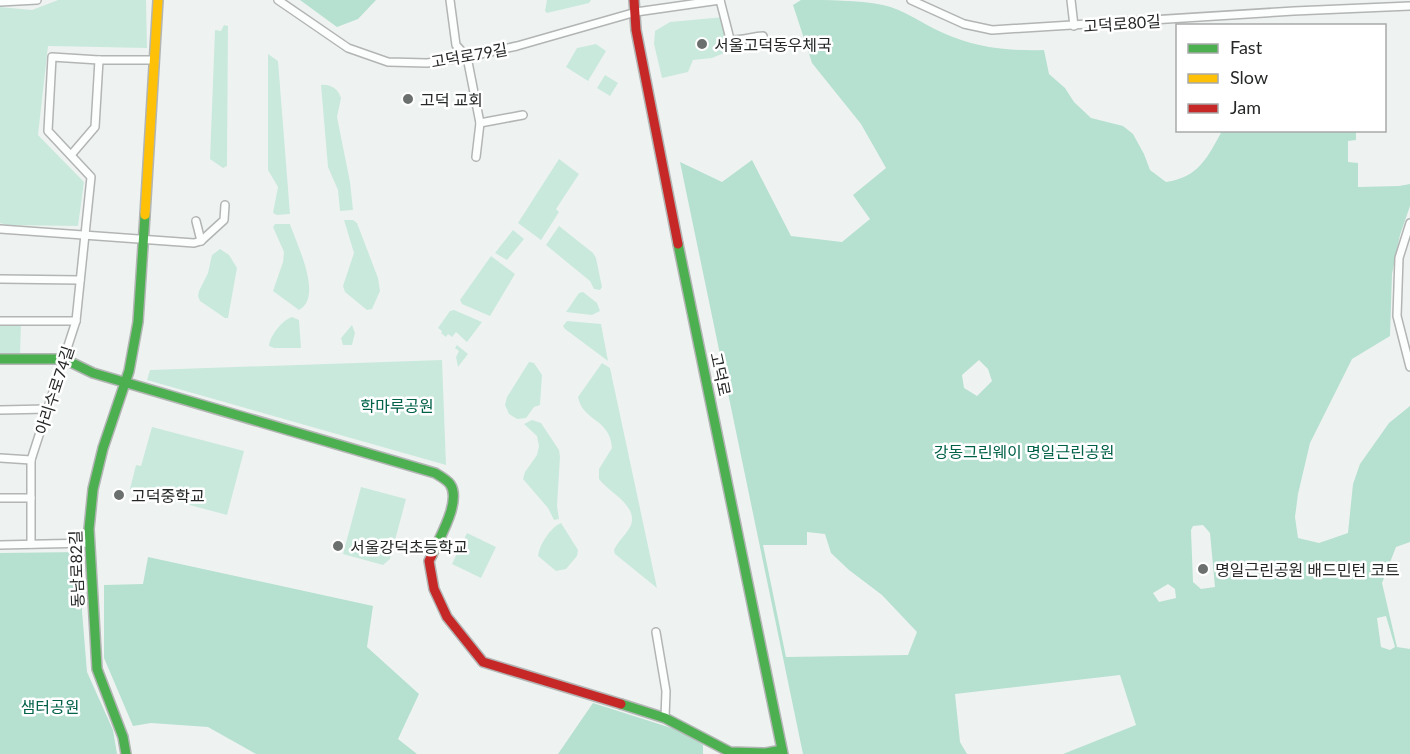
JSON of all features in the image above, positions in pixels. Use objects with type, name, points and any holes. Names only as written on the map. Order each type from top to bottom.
[{"type":"street","points":[[0,2],[38,0]]},
{"type":"street","name":"동남로82길","points":[[126,754],[123,737],[97,669],[90,543],[93,489],[103,448],[134,351],[138,322],[158,0]]},
{"type":"street","name":"고덕로79길","points":[[279,0],[348,48],[388,62],[427,63],[468,57],[517,46],[636,12]]},
{"type":"street","points":[[450,0],[456,45],[468,57],[480,123],[476,157]]},
{"type":"street","name":"고덕로","points":[[634,0],[636,30],[666,184],[782,752]]},
{"type":"street","points":[[636,12],[720,0],[730,39],[763,36],[764,40]]},
{"type":"street","name":"고덕로80길","points":[[911,0],[954,20],[984,30],[1410,6]]},
{"type":"street","points":[[1071,0],[1074,26]]},
{"type":"street","name":"아리수로74길","points":[[31,544],[31,460],[76,321],[91,177],[48,131],[52,57],[99,60]]},
{"type":"street","points":[[71,155],[95,127],[99,60],[155,60]]},
{"type":"street","points":[[480,123],[523,115]]},
{"type":"street","points":[[0,229],[194,243],[201,242],[224,220],[225,206]]},
{"type":"street","points":[[196,221],[201,242]]},
{"type":"street","points":[[1410,222],[1399,258],[1397,316],[1410,367]]},
{"type":"street","points":[[0,279],[80,280]]},
{"type":"street","points":[[0,321],[76,321]]},
{"type":"street","points":[[0,359],[64,359],[93,373],[435,473],[450,483],[455,496],[452,509],[429,561],[434,589],[447,616],[483,662],[665,717],[730,752],[782,752]]},
{"type":"street","points":[[0,410],[48,409]]},
{"type":"street","points":[[0,458],[31,460]]},
{"type":"street","points":[[0,498],[31,498]]},
{"type":"street","points":[[0,545],[90,543]]},
{"type":"street","points":[[656,632],[666,692],[665,717]]},
{"type":"green space","points":[[58,0],[146,0],[147,48],[48,46],[38,135],[84,182],[78,226],[7,225],[0,223],[0,7],[32,10]]},
{"type":"green space","points":[[300,0],[376,0],[358,19],[337,27]]},
{"type":"green space","points":[[547,0],[591,0],[589,3],[547,13],[545,11]]},
{"type":"green space","name":"강동그린웨이 명일근린공원","points":[[801,0],[832,0],[883,5],[967,42],[1004,49],[1044,50],[1049,74],[1065,88],[1074,102],[1091,118],[1123,126],[1133,134],[1150,170],[1166,182],[1187,176],[1201,165],[1221,132],[1356,132],[1356,140],[1348,141],[1348,162],[1358,163],[1358,187],[1410,184],[1410,206],[1400,235],[1392,274],[1390,336],[1352,359],[1310,443],[1295,517],[1298,538],[1319,543],[1348,533],[1353,484],[1360,464],[1389,423],[1410,406],[1410,542],[1396,547],[1382,583],[1397,647],[1410,649],[1410,754],[1063,754],[1136,725],[1120,675],[955,694],[960,742],[967,754],[803,754],[680,162],[722,182],[752,160],[791,236],[842,242],[870,219],[853,195],[886,168],[861,124],[812,63],[793,5]],"holes":[[[979,360],[988,369],[992,381],[977,396],[964,388],[962,375]],[[1203,525],[1210,533],[1215,587],[1201,589],[1193,582],[1191,530],[1193,526]],[[807,532],[825,534],[831,553],[882,595],[917,632],[908,655],[786,657],[763,545],[807,545]],[[1168,584],[1175,589],[1176,598],[1159,602],[1153,593]],[[1386,616],[1395,647],[1390,650],[1381,647],[1377,618]]]},
{"type":"green space","points":[[724,17],[729,51],[712,58],[693,60],[688,72],[662,78],[654,44],[655,31],[670,22]]},
{"type":"green space","points":[[224,25],[228,26],[227,166],[223,168],[210,159],[215,30],[221,31]]},
{"type":"green space","points":[[596,44],[606,51],[588,81],[566,67],[577,48]]},
{"type":"green space","points":[[268,54],[278,61],[290,214],[273,213],[278,187],[268,170]]},
{"type":"green space","points":[[605,75],[618,83],[610,96],[597,88]]},
{"type":"green space","points":[[321,85],[334,88],[341,98],[337,117],[353,210],[340,211],[338,190],[328,167]]},
{"type":"green space","points":[[559,159],[579,174],[556,209],[559,212],[541,240],[518,223]]},
{"type":"green space","points":[[344,220],[353,220],[357,223],[378,278],[380,291],[372,309],[367,310],[345,292],[343,286],[354,253]]},
{"type":"green space","points":[[275,224],[290,224],[306,269],[309,294],[306,303],[299,310],[273,291],[284,252],[273,227]]},
{"type":"green space","points":[[559,226],[593,253],[602,287],[600,290],[594,289],[590,281],[546,245]]},
{"type":"green space","points":[[513,230],[524,239],[507,260],[495,253]]},
{"type":"green space","points":[[220,249],[229,255],[237,268],[228,318],[200,301],[198,296],[208,273],[212,255]]},
{"type":"green space","points":[[491,256],[515,274],[490,316],[462,304],[460,300]]},
{"type":"green space","points":[[583,292],[597,303],[600,311],[592,315],[566,312],[579,293]]},
{"type":"green space","points":[[454,310],[482,322],[467,342],[456,332],[452,337],[448,334],[446,337],[438,328],[450,311]]},
{"type":"green space","points":[[292,317],[299,320],[301,348],[269,346],[277,329]]},
{"type":"green space","points":[[0,321],[21,321],[20,359],[0,359]]},
{"type":"green space","points":[[567,321],[601,324],[608,361],[565,329],[563,326]]},
{"type":"green space","points":[[352,325],[355,333],[352,345],[343,345],[341,338]]},
{"type":"green space","points":[[457,345],[468,354],[458,367],[456,357],[459,351],[455,348]]},
{"type":"green space","name":"학마루공원","points":[[442,360],[446,465],[147,380],[150,370]]},
{"type":"green space","points":[[529,362],[534,363],[542,375],[540,405],[534,407],[526,418],[517,419],[509,414],[505,405],[507,397]]},
{"type":"green space","points":[[602,363],[610,368],[657,588],[615,554],[614,550],[631,525],[632,518],[621,499],[599,479],[599,469],[612,448],[610,438],[602,425],[585,411],[578,397]]},
{"type":"green space","points":[[532,420],[541,423],[559,450],[557,506],[559,519],[554,520],[548,508],[523,479],[537,455],[539,446],[537,436],[524,424]]},
{"type":"green space","points":[[152,427],[244,451],[227,515],[130,489],[136,465],[141,466]]},
{"type":"green space","points":[[361,487],[406,499],[390,559],[383,565],[343,554]]},
{"type":"green space","points":[[561,523],[578,550],[577,556],[566,569],[556,571],[538,556],[546,537],[553,528]]},
{"type":"green space","points":[[467,533],[496,547],[481,578],[452,564]]},
{"type":"green space","name":"샘터공원","points":[[82,552],[82,611],[87,672],[113,730],[117,754],[0,754],[0,553]]},
{"type":"green space","points":[[148,557],[373,606],[367,647],[419,694],[398,739],[417,754],[256,754],[208,727],[151,723],[133,726],[104,658],[104,585],[143,584]]},
{"type":"green space","points":[[593,703],[684,732],[703,745],[703,754],[558,754]]},
{"type":"traffic: fast","points":[[126,754],[123,737],[97,669],[89,529],[93,489],[103,448],[129,371],[138,322],[145,215]]},
{"type":"traffic: fast","points":[[678,244],[783,754]]},
{"type":"traffic: fast","points":[[0,359],[64,359],[93,373],[435,473],[450,484],[453,500],[448,520],[432,555]]},
{"type":"traffic: fast","points":[[621,704],[665,718],[730,752],[766,753],[782,750]]},
{"type":"traffic: slow","points":[[145,215],[158,0]]},
{"type":"traffic: jam","points":[[634,0],[636,30],[678,244]]},
{"type":"traffic: jam","points":[[432,555],[429,561],[434,589],[447,617],[483,662],[621,704]]},
{"type":"place","name":"서울고덕동우체국","points":[[702,44]]},
{"type":"place","name":"고덕 교회","points":[[408,99]]},
{"type":"place","name":"고덕중학교","points":[[119,495]]},
{"type":"place","name":"서울강덕초등학교","points":[[338,546]]},
{"type":"place","name":"명일근린공원 배드민턴 코트","points":[[1203,569]]}]
